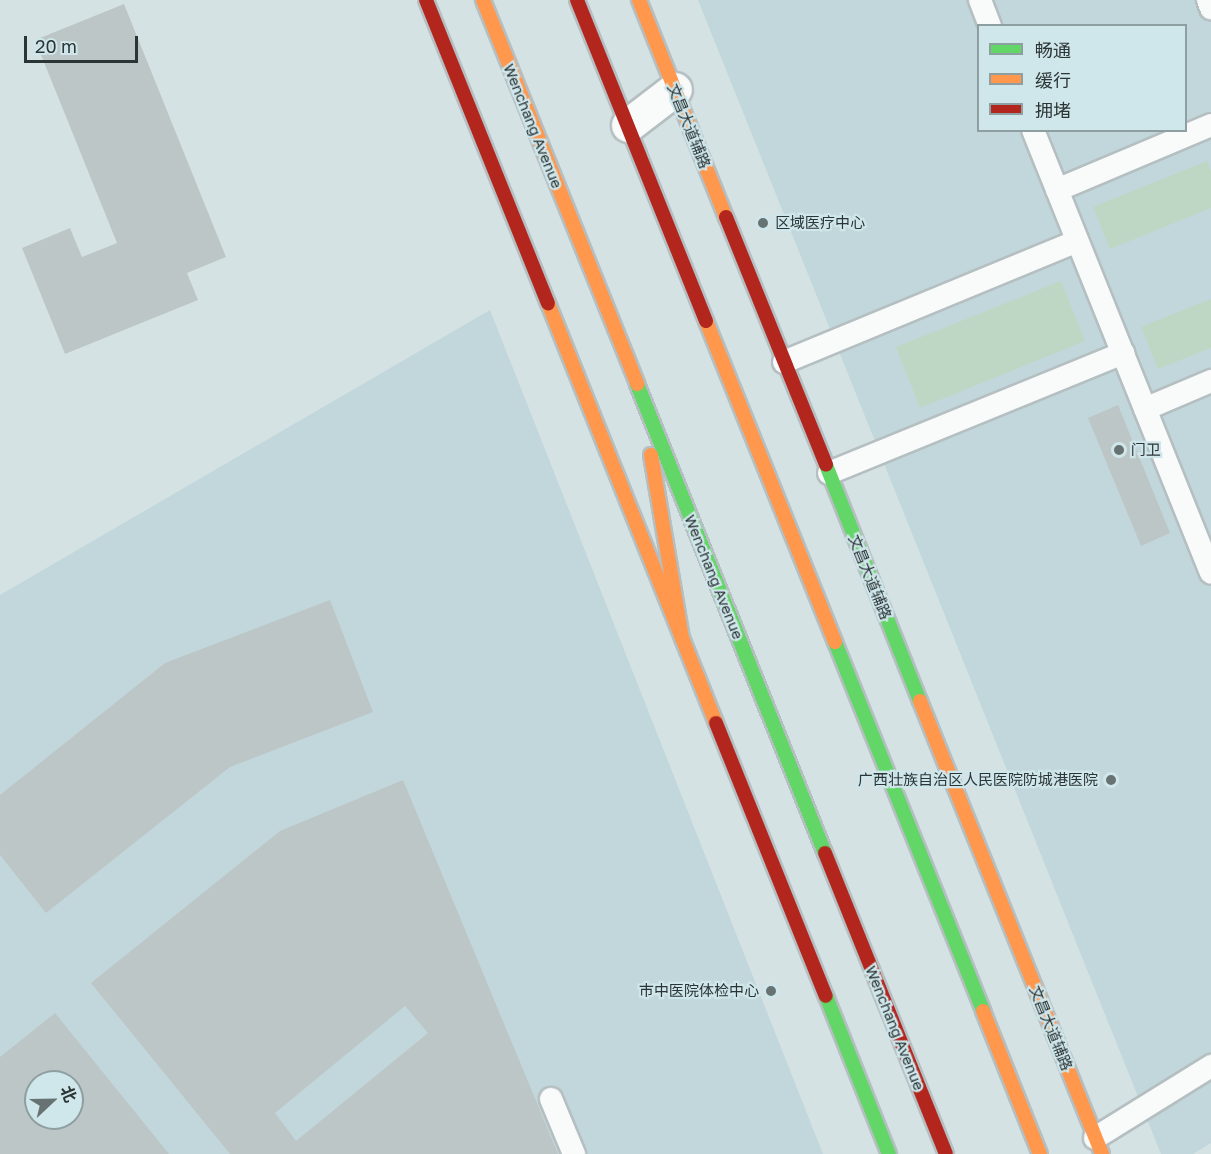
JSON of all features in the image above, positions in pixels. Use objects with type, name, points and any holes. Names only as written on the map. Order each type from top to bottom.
[{"type":"main road","points":[[426,0],[889,1154]]},
{"type":"main road","name":"Wenchang Avenue","points":[[483,0],[946,1154]]},
{"type":"main road","points":[[577,0],[1040,1154]]},
{"type":"main road","name":"文昌大道辅路","points":[[639,0],[1098,1146]]},
{"type":"main road","points":[[640,392],[682,638]]},
{"type":"street","points":[[628,125],[675,89]]},
{"type":"lane","points":[[980,0],[989,24]]},
{"type":"lane","points":[[1208,0],[1211,8]]},
{"type":"lane","points":[[1057,190],[1211,124]]},
{"type":"lane","points":[[1034,132],[1211,573]]},
{"type":"lane","points":[[783,362],[1077,242]]},
{"type":"lane","points":[[828,473],[1123,353]]},
{"type":"lane","points":[[1145,409],[1211,381]]},
{"type":"lane","points":[[1098,1146],[1211,1066]]},
{"type":"lane","points":[[552,1099],[574,1154]]},
{"type":"shaded area","name":"广西壮族自治区人民医院防城港医院","points":[[698,0],[1211,0],[1211,1143],[1193,1154],[1161,1154]]},
{"type":"shaded area","points":[[490,310],[823,1154],[0,1154],[0,595]]},
{"type":"green space","points":[[1207,161],[1211,172],[1211,208],[1110,249],[1093,207]]},
{"type":"green space","points":[[1061,281],[1085,341],[920,408],[896,347]]},
{"type":"green space","points":[[1211,299],[1211,348],[1158,369],[1141,327]]},
{"type":"building","points":[[124,4],[226,257],[187,273],[198,300],[65,354],[22,248],[70,228],[82,257],[117,243],[35,40]]},
{"type":"building","name":"门卫","points":[[1118,405],[1170,533],[1141,546],[1088,418]]},
{"type":"building","points":[[330,600],[373,712],[230,767],[46,913],[0,855],[0,795],[165,663]]},
{"type":"building","points":[[403,780],[558,1154],[230,1154],[91,983],[280,831]],"holes":[[[405,1006],[428,1033],[296,1141],[275,1113]]]},
{"type":"building","points":[[55,1013],[169,1154],[0,1154],[0,1057]]},
{"type":"traffic: fast","points":[[637,384],[825,853]]},
{"type":"traffic: fast","points":[[826,465],[920,701]]},
{"type":"traffic: fast","points":[[835,642],[983,1011]]},
{"type":"traffic: fast","points":[[826,996],[889,1154]]},
{"type":"traffic: slow","points":[[483,0],[637,384]]},
{"type":"traffic: slow","points":[[639,0],[726,217]]},
{"type":"traffic: slow","points":[[548,303],[716,723]]},
{"type":"traffic: slow","points":[[706,321],[835,642]]},
{"type":"traffic: slow","points":[[651,455],[682,638]]},
{"type":"traffic: slow","points":[[920,701],[1102,1154]]},
{"type":"traffic: slow","points":[[983,1011],[1040,1154]]},
{"type":"traffic: jam","points":[[426,0],[548,303]]},
{"type":"traffic: jam","points":[[577,0],[706,321]]},
{"type":"traffic: jam","points":[[726,217],[826,465]]},
{"type":"traffic: jam","points":[[716,723],[826,996]]},
{"type":"traffic: jam","points":[[825,853],[946,1154]]},
{"type":"place","name":"区域医疗中心","points":[[763,223]]},
{"type":"place","name":"门卫","points":[[1119,450]]},
{"type":"place","name":"广西壮族自治区人民医院防城港医院","points":[[1111,780]]},
{"type":"place","name":"巿中医院体检中心","points":[[771,991]]}]
